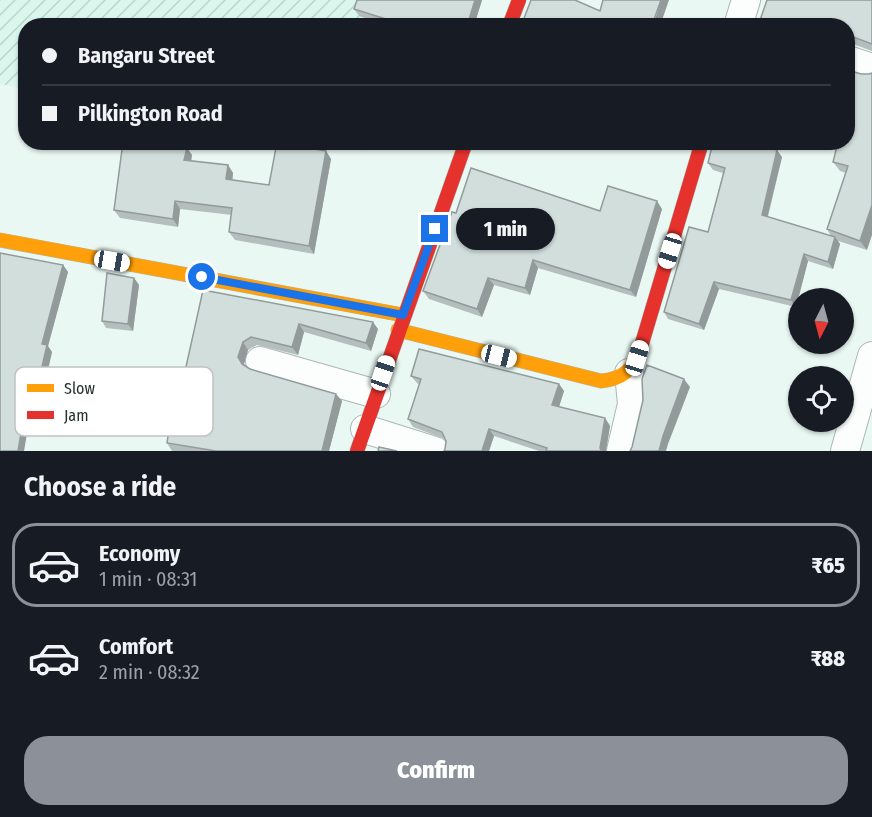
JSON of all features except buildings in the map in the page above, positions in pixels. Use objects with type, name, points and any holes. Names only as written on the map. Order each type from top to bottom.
[{"type":"street","points":[[513,18],[519,0]]},
{"type":"street","points":[[740,18],[746,0]]},
{"type":"street","points":[[757,18],[760,0]]},
{"type":"street","points":[[855,62],[872,68]]},
{"type":"street","points":[[435,451],[361,440],[403,315],[463,150]]},
{"type":"street","points":[[398,330],[601,381],[620,380],[629,373],[637,358],[700,150]]},
{"type":"street","points":[[0,240],[403,315]]},
{"type":"street","points":[[845,451],[872,356]]},
{"type":"street","points":[[260,361],[376,394]]},
{"type":"street","points":[[621,451],[632,404],[629,373]]},
{"type":"shaded area","points":[[0,0],[431,0],[423,18],[18,18],[18,87],[0,84]]},
{"type":"traffic: slow","points":[[0,240],[403,315]]},
{"type":"traffic: slow","points":[[398,330],[601,381],[621,376],[634,363],[640,350]]},
{"type":"traffic: jam","points":[[512,18],[519,0]]},
{"type":"traffic: jam","points":[[357,451],[463,150]]},
{"type":"traffic: jam","points":[[640,350],[700,150]]},
{"type":"route","points":[[202,277],[403,315],[435,229]]}]
